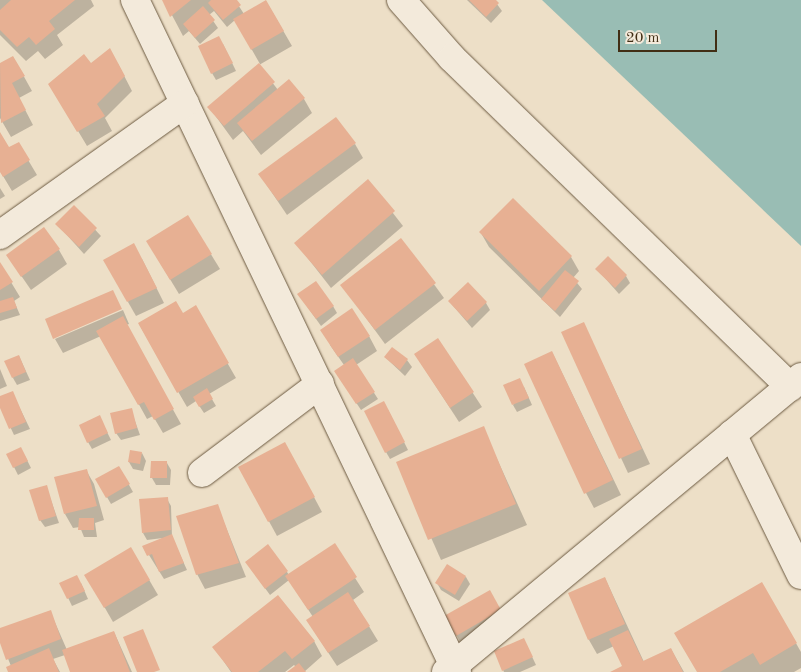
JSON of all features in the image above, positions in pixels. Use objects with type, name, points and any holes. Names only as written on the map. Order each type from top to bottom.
[{"type":"street","points":[[135,0],[320,384],[452,670],[795,382],[466,72],[401,0]]},
{"type":"street","points":[[0,235],[185,103]]},
{"type":"street","points":[[202,473],[320,384]]},
{"type":"street","points":[[732,434],[801,575]]},
{"type":"water","points":[[542,0],[801,0],[801,246]]},
{"type":"building","points":[[11,0],[75,0],[49,21],[55,29],[36,45],[29,37],[17,47],[0,30],[0,10]]},
{"type":"building","points":[[162,0],[191,0],[170,17]]},
{"type":"building","points":[[211,0],[237,0],[241,5],[223,20],[208,3]]},
{"type":"building","points":[[266,0],[284,31],[251,50],[233,19]]},
{"type":"building","points":[[469,0],[496,0],[499,3],[486,17]]},
{"type":"building","points":[[203,6],[215,20],[195,38],[183,24]]},
{"type":"building","points":[[219,36],[233,63],[211,74],[198,46]]},
{"type":"building","points":[[110,48],[125,76],[97,104],[105,116],[77,132],[48,84],[84,54],[91,63]]},
{"type":"building","points":[[13,56],[25,76],[12,83],[26,110],[1,123],[0,63]]},
{"type":"building","points":[[259,63],[275,82],[224,126],[207,107]]},
{"type":"building","points":[[289,79],[305,98],[252,141],[237,123]]},
{"type":"building","points":[[336,117],[356,143],[278,201],[258,174]]},
{"type":"building","points":[[0,132],[9,147],[19,142],[30,160],[3,177],[0,172]]},
{"type":"building","points":[[368,179],[395,211],[322,275],[294,243]]},
{"type":"building","points":[[513,198],[572,256],[539,291],[479,232]]},
{"type":"building","points":[[74,205],[97,228],[79,247],[55,224]]},
{"type":"building","points":[[188,215],[212,254],[170,280],[146,241]]},
{"type":"building","points":[[44,227],[60,249],[21,277],[6,255]]},
{"type":"building","points":[[401,238],[436,283],[375,330],[340,285]]},
{"type":"building","points":[[134,243],[157,288],[127,302],[103,260]]},
{"type":"building","points":[[608,256],[627,275],[615,288],[595,269]]},
{"type":"building","points":[[0,262],[13,282],[0,290]]},
{"type":"building","points":[[565,270],[579,281],[555,311],[541,299]]},
{"type":"building","points":[[316,281],[334,306],[316,319],[297,294]]},
{"type":"building","points":[[468,282],[487,302],[467,321],[448,301]]},
{"type":"building","points":[[113,290],[122,309],[53,339],[45,319]]},
{"type":"building","points":[[13,297],[17,308],[0,313],[0,301]]},
{"type":"building","points":[[176,301],[183,313],[196,305],[229,363],[177,393],[138,323]]},
{"type":"building","points":[[352,308],[370,336],[338,357],[320,330]]},
{"type":"building","points":[[123,316],[174,409],[154,420],[144,402],[138,405],[96,331]]},
{"type":"building","points":[[584,322],[642,449],[619,459],[561,332]]},
{"type":"building","points":[[438,338],[474,392],[450,408],[414,354]]},
{"type":"building","points":[[392,347],[408,359],[400,370],[384,357]]},
{"type":"building","points":[[552,351],[613,480],[584,494],[524,364]]},
{"type":"building","points":[[19,355],[26,372],[12,378],[4,361]]},
{"type":"building","points":[[353,358],[375,392],[356,404],[334,371]]},
{"type":"building","points":[[520,378],[529,398],[512,405],[503,385]]},
{"type":"building","points":[[207,388],[213,399],[199,407],[193,397]]},
{"type":"building","points":[[13,391],[26,422],[9,429],[0,408],[0,396]]},
{"type":"building","points":[[384,401],[405,442],[385,453],[364,411]]},
{"type":"building","points":[[132,408],[137,428],[115,434],[110,413]]},
{"type":"building","points":[[100,415],[108,433],[87,443],[79,425]]},
{"type":"building","points":[[484,426],[516,504],[428,540],[396,462]]},
{"type":"building","points":[[285,442],[315,497],[268,522],[238,467]]},
{"type":"building","points":[[21,447],[28,461],[13,468],[6,454]]},
{"type":"building","points":[[130,450],[142,452],[140,464],[128,462]]},
{"type":"building","points":[[151,461],[167,461],[167,478],[150,478]]},
{"type":"building","points":[[119,466],[130,484],[106,498],[95,479]]},
{"type":"building","points":[[87,469],[97,506],[64,514],[54,477]]},
{"type":"building","points":[[47,485],[56,516],[39,521],[29,490]]},
{"type":"building","points":[[168,497],[171,530],[142,533],[139,499]]},
{"type":"building","points":[[218,504],[239,563],[196,575],[176,516]]},
{"type":"building","points":[[79,518],[94,518],[94,530],[78,530]]},
{"type":"building","points":[[172,534],[184,563],[159,572],[152,554],[147,556],[142,546]]},
{"type":"building","points":[[335,543],[357,577],[308,610],[285,576]]},
{"type":"building","points":[[268,544],[288,571],[265,589],[245,562]]},
{"type":"building","points":[[131,547],[150,580],[104,608],[84,575]]},
{"type":"building","points":[[447,564],[466,576],[455,595],[435,583]]},
{"type":"building","points":[[77,575],[85,591],[67,599],[59,583]]},
{"type":"building","points":[[605,577],[625,624],[588,640],[568,593]]},
{"type":"building","points":[[762,582],[797,643],[760,665],[753,653],[720,672],[697,672],[674,633]]},
{"type":"building","points":[[490,590],[501,610],[456,636],[444,616]]},
{"type":"building","points":[[348,592],[370,626],[328,653],[306,620]]},
{"type":"building","points":[[278,595],[315,641],[292,659],[285,651],[258,672],[232,672],[212,647]]},
{"type":"building","points":[[51,610],[61,639],[6,660],[0,643],[0,628]]},
{"type":"building","points":[[143,629],[160,670],[154,672],[137,672],[123,637]]},
{"type":"building","points":[[628,630],[643,661],[671,648],[683,672],[610,672],[622,666],[609,639]]},
{"type":"building","points":[[114,631],[130,672],[70,672],[62,650]]},
{"type":"building","points":[[524,638],[533,657],[502,671],[494,651]]},
{"type":"building","points":[[49,648],[59,672],[8,672],[6,667]]},
{"type":"building","points":[[299,663],[306,672],[287,672]]}]
